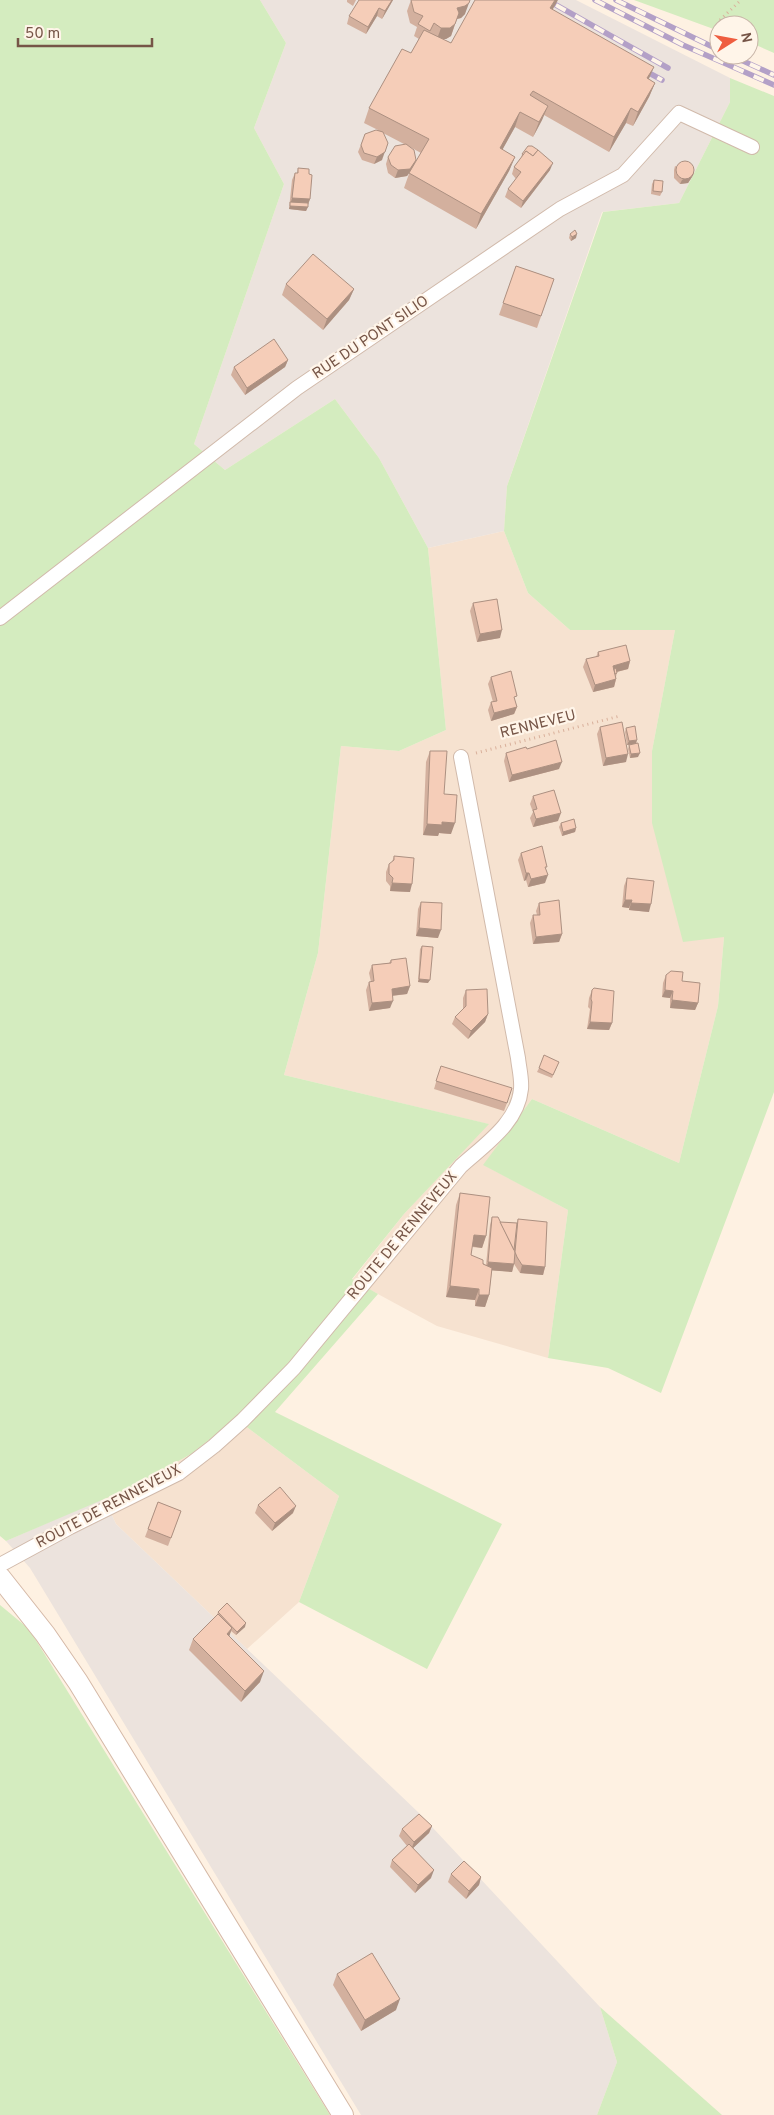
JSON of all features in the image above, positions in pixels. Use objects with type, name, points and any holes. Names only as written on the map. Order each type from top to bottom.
[{"type":"main road","points":[[0,1577],[45,1634],[78,1682],[343,2115]]},
{"type":"street","name":"RUE DU PONT SILIO","points":[[0,618],[297,388],[560,209],[623,175],[680,113],[752,147]]},
{"type":"street","name":"ROUTE DE RENNEVEUX","points":[[0,1565],[70,1527],[179,1473],[214,1446],[243,1420],[294,1368],[461,1166],[514,1115],[521,1089],[518,1058],[461,757]]},
{"type":"path","points":[[725,15],[741,0]]},
{"type":"path","name":"RENNEVEU","points":[[461,757],[620,716]]},
{"type":"shaded area","points":[[260,0],[576,0],[730,78],[730,102],[679,203],[602,212],[507,486],[504,531],[428,548],[379,458],[335,399],[225,470],[194,444],[284,184],[254,128],[286,43]]},
{"type":"shaded area","points":[[504,531],[528,593],[570,630],[675,630],[652,751],[724,937],[718,1006],[679,1163],[532,1099],[484,1165],[568,1210],[548,1358],[437,1326],[352,1280],[404,1214],[488,1124],[284,1075],[318,953],[341,746],[399,751],[446,730],[428,548]]},
{"type":"shaded area","points":[[236,1419],[339,1496],[299,1602],[247,1649],[116,1524],[104,1498],[130,1488],[191,1454]]},
{"type":"shaded area","points":[[104,1498],[116,1524],[419,1813],[600,2007],[617,2062],[597,2115],[361,2115],[30,1568],[6,1541]]},
{"type":"green space","points":[[0,0],[260,0],[286,43],[254,128],[284,184],[194,444],[225,470],[335,399],[379,458],[428,548],[446,730],[399,751],[341,746],[318,953],[284,1075],[489,1124],[404,1214],[352,1279],[378,1294],[275,1412],[502,1524],[427,1669],[299,1602],[339,1496],[236,1419],[191,1454],[130,1488],[6,1541],[0,1536]]},
{"type":"green space","points":[[634,0],[774,0],[774,53],[759,46],[759,15],[709,15],[709,27]]},
{"type":"green space","points":[[730,78],[774,96],[774,1092],[661,1393],[608,1368],[548,1358],[568,1210],[483,1165],[532,1099],[679,1163],[718,1006],[724,937],[683,942],[652,823],[652,751],[675,630],[570,630],[528,593],[504,531],[507,486],[603,212],[679,203],[730,102]]},
{"type":"green space","points":[[0,1605],[29,1629],[330,2115],[0,2115]]},
{"type":"green space","points":[[600,2007],[722,2115],[597,2115],[617,2062]]},
{"type":"building","points":[[359,0],[392,0],[385,11],[379,8],[368,27],[349,16]]},
{"type":"building","points":[[411,0],[470,0],[465,6],[457,8],[459,13],[455,24],[450,28],[441,28],[434,23],[430,31],[418,24],[423,16],[414,12]]},
{"type":"building","points":[[475,0],[555,0],[550,8],[654,67],[647,78],[655,83],[638,112],[631,108],[614,137],[533,91],[530,95],[548,106],[539,122],[520,112],[500,148],[515,157],[481,214],[409,173],[429,139],[369,108],[402,49],[411,53],[424,30],[451,43]]},
{"type":"building","points":[[376,130],[383,132],[388,143],[385,152],[377,157],[364,153],[361,145],[365,134]]},
{"type":"building","points":[[406,144],[414,150],[416,160],[410,169],[398,170],[391,165],[388,157],[395,146]]},
{"type":"building","points":[[528,146],[538,150],[533,156],[526,151],[524,155],[522,154]]},
{"type":"building","points":[[538,150],[553,163],[523,201],[508,189],[521,172],[514,167],[526,151],[533,156]]},
{"type":"building","points":[[681,161],[689,161],[694,166],[692,177],[681,179],[676,174],[676,166]]},
{"type":"building","points":[[298,168],[309,169],[309,174],[312,175],[310,199],[292,198],[295,173],[298,173]]},
{"type":"building","points":[[654,180],[663,181],[662,192],[653,191]]},
{"type":"building","points":[[290,202],[308,203],[308,207],[290,206]]},
{"type":"building","points":[[575,230],[577,234],[572,237],[570,234]]},
{"type":"building","points":[[313,254],[354,289],[327,319],[286,284]]},
{"type":"building","points":[[516,266],[554,279],[541,316],[503,303]]},
{"type":"building","points":[[274,339],[288,360],[247,388],[234,367]]},
{"type":"building","points":[[497,599],[502,630],[480,634],[473,603]]},
{"type":"building","points":[[626,645],[630,661],[613,666],[616,679],[595,685],[586,659],[599,656],[598,652]]},
{"type":"building","points":[[511,671],[517,696],[514,697],[517,707],[494,713],[491,702],[497,701],[491,677]]},
{"type":"building","points":[[622,722],[628,754],[606,758],[600,727]]},
{"type":"building","points":[[635,726],[637,740],[629,741],[626,728]]},
{"type":"building","points":[[556,740],[562,762],[512,775],[506,753]]},
{"type":"building","points":[[638,743],[640,753],[631,754],[629,745]]},
{"type":"building","points":[[430,751],[447,751],[444,794],[457,795],[455,823],[442,822],[442,825],[427,824]]},
{"type":"building","points":[[554,790],[561,813],[536,819],[533,810],[537,809],[533,796]]},
{"type":"building","points":[[574,819],[576,828],[563,832],[561,823]]},
{"type":"building","points":[[542,846],[548,875],[531,879],[529,873],[526,873],[521,853]]},
{"type":"building","points":[[394,856],[414,858],[412,884],[392,883],[393,878],[389,874],[389,864],[394,860]]},
{"type":"building","points":[[627,878],[654,881],[651,904],[631,903],[632,900],[625,900]]},
{"type":"building","points":[[559,900],[562,934],[536,937],[533,915],[540,915],[539,903]]},
{"type":"building","points":[[421,902],[442,903],[441,930],[419,928]]},
{"type":"building","points":[[422,946],[433,947],[430,980],[419,979]]},
{"type":"building","points":[[406,958],[410,986],[392,989],[393,1001],[372,1003],[369,982],[374,981],[372,965],[391,963],[391,960]]},
{"type":"building","points":[[671,971],[683,972],[682,981],[700,983],[698,1003],[672,1000],[673,991],[665,990],[666,975]]},
{"type":"building","points":[[594,988],[614,991],[612,1023],[590,1022],[592,990]]},
{"type":"building","points":[[487,989],[488,1014],[471,1031],[455,1017],[466,1006],[466,990]]},
{"type":"building","points":[[544,1055],[559,1062],[553,1075],[539,1068]]},
{"type":"building","points":[[441,1066],[512,1088],[507,1103],[436,1081]]},
{"type":"building","points":[[460,1193],[490,1197],[486,1236],[474,1235],[471,1255],[483,1260],[483,1264],[492,1268],[489,1295],[479,1295],[479,1289],[450,1286]]},
{"type":"building","points":[[492,1217],[498,1217],[515,1252],[514,1264],[488,1262]]},
{"type":"building","points":[[518,1219],[547,1222],[545,1267],[522,1265],[517,1257],[515,1252]]},
{"type":"building","points":[[500,1222],[517,1223],[514,1250]]},
{"type":"building","points":[[280,1487],[296,1506],[275,1523],[258,1505]]},
{"type":"building","points":[[158,1502],[181,1511],[171,1538],[148,1529]]},
{"type":"building","points":[[227,1603],[246,1623],[237,1632],[218,1612]]},
{"type":"building","points":[[218,1614],[232,1628],[227,1634],[264,1671],[245,1691],[193,1639]]},
{"type":"building","points":[[419,1814],[432,1826],[414,1842],[402,1829]]},
{"type":"building","points":[[409,1844],[434,1870],[418,1885],[392,1860]]},
{"type":"building","points":[[464,1861],[481,1877],[469,1891],[451,1874]]},
{"type":"building","points":[[372,1953],[400,1999],[365,2020],[337,1974]]},
{"type":"railway","points":[[595,0],[683,45],[774,85]]},
{"type":"railway","points":[[616,0],[709,45]]},
{"type":"railway","points":[[556,5],[668,68]]},
{"type":"railway","points":[[752,65],[774,75]]},
{"type":"railway","points":[[638,67],[662,80]]}]
